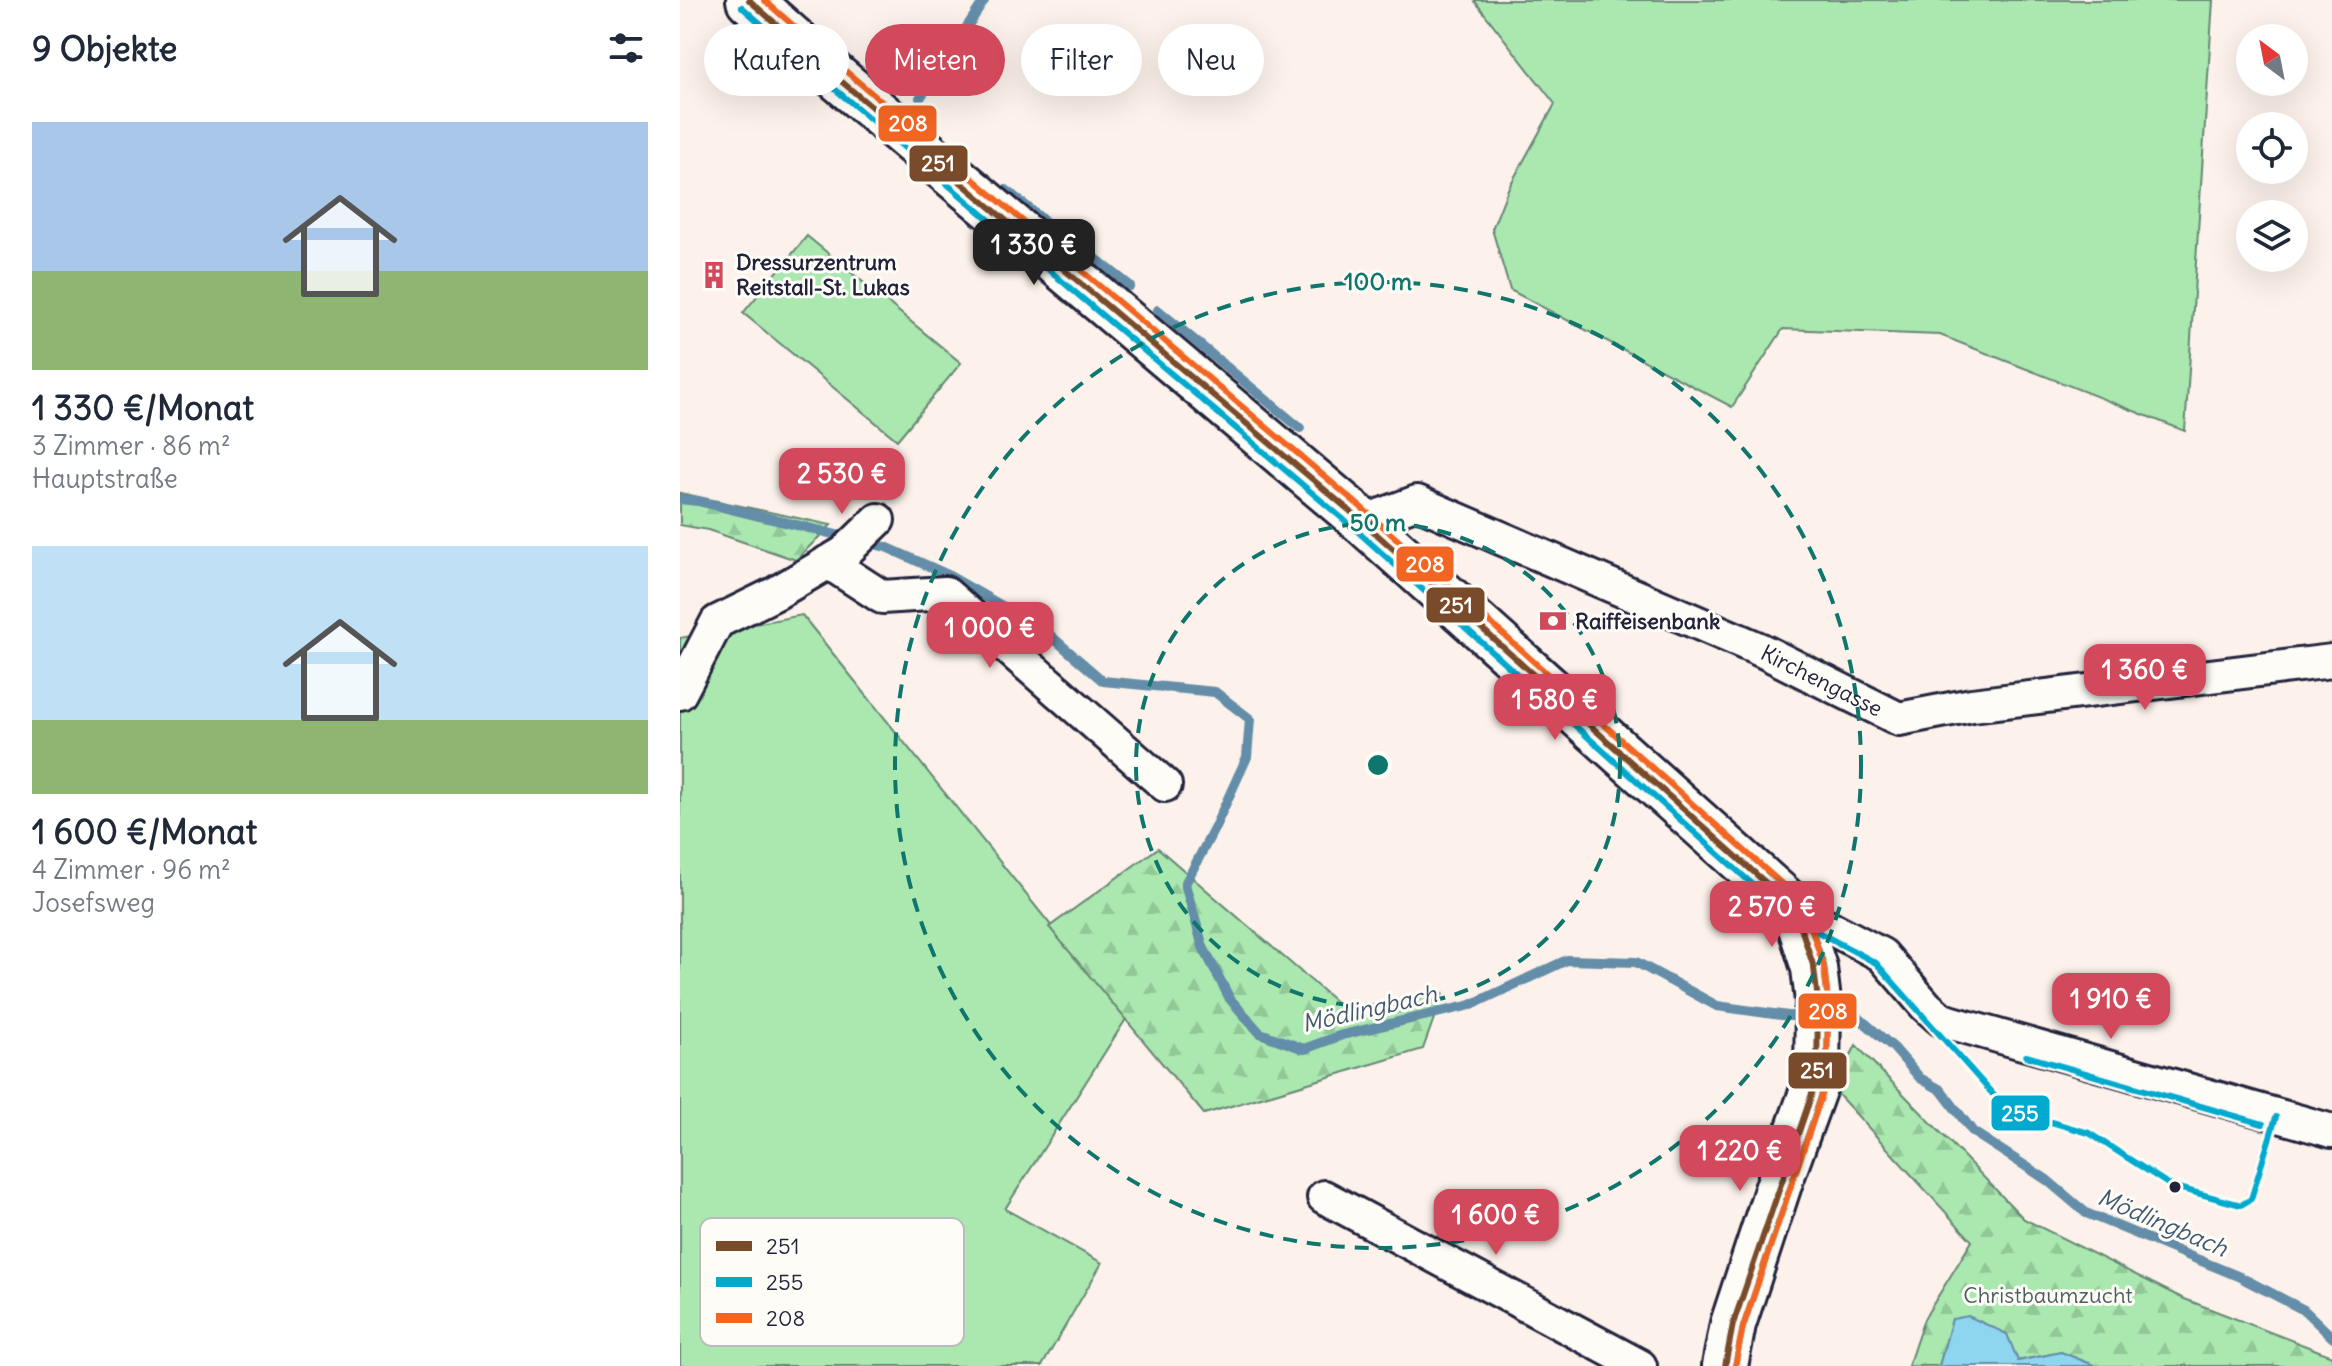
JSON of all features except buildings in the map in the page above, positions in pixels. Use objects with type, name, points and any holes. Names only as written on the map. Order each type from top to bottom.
[{"type":"main road","points":[[749,0],[1363,522],[1795,909],[1814,968],[1818,1001],[1817,1079],[1733,1324],[1725,1366]]},
{"type":"street","name":"Kirchengasse","points":[[1363,522],[1417,502],[1761,650],[1899,719],[1972,705],[2321,662]]},
{"type":"street","points":[[680,693],[717,622],[776,593],[836,558],[878,520]]},
{"type":"street","points":[[836,558],[882,597],[945,593],[1165,785]]},
{"type":"street","points":[[1795,909],[1882,955],[1942,1020],[2332,1131]]},
{"type":"street","points":[[1324,1197],[1640,1366]]},
{"type":"green space","points":[[1474,0],[2213,0],[2185,431],[1940,335],[1783,329],[1732,407],[1510,290],[1492,229],[1508,189],[1555,104]]},
{"type":"green space","points":[[807,236],[961,363],[897,440],[743,313]]},
{"type":"green space","points":[[680,493],[831,525],[796,560],[708,530],[680,525]]},
{"type":"green space","points":[[802,615],[1126,1019],[1005,1209],[1102,1263],[1042,1366],[680,1366],[680,638]]},
{"type":"green space","points":[[1158,848],[1345,1010],[1443,993],[1423,1049],[1204,1114],[1049,927]]},
{"type":"green space","name":"Christbaumzucht","points":[[1856,1045],[2024,1219],[2182,1298],[2332,1356],[2332,1366],[2096,1366],[2061,1352],[2017,1361],[1952,1319],[1939,1366],[1908,1366],[1924,1319],[1972,1241],[1834,1090]]},
{"type":"water","points":[[1968,1316],[2007,1334],[2018,1361],[2061,1352],[2096,1366],[1939,1366],[1952,1319]]},
{"type":"waterway","points":[[920,98],[984,1]]},
{"type":"waterway","points":[[1006,190],[1059,233]]},
{"type":"waterway","points":[[1076,243],[1130,286]]},
{"type":"waterway","points":[[1158,310],[1300,428]]},
{"type":"waterway","name":"Mödlingbach","points":[[680,499],[849,538]]},
{"type":"waterway","name":"Mödlingbach","points":[[865,542],[886,547],[946,574],[1044,630],[1103,681],[1215,692],[1250,719],[1247,757],[1185,884],[1203,947],[1230,999],[1260,1033],[1304,1049],[1342,1035],[1471,1005],[1567,960],[1636,962],[1717,1006],[1809,1016]]},
{"type":"waterway","name":"Mödlingbach","points":[[1829,1016],[1858,1017],[1894,1048],[1920,1078],[1941,1090],[1973,1132],[2047,1180],[2086,1213],[2240,1277],[2304,1310],[2332,1337]]},
{"type":"transit line","name":"251","points":[[749,0],[1363,522],[1795,909],[1814,968],[1818,1001],[1817,1079],[1733,1324],[1725,1366]]},
{"type":"transit line","name":"208","points":[[764,0],[1369,514],[1803,903],[1824,967],[1828,1001],[1827,1080],[1743,1327],[1735,1366]]},
{"type":"transit line","name":"255","points":[[742,7],[1356,530],[1788,916],[1876,963],[2006,1109],[2089,1133],[2171,1186],[2241,1205],[2251,1199],[2276,1117]]},
{"type":"transit line","name":"255","points":[[1735,1366],[1743,1327],[1827,1079],[1828,1001],[1824,965],[1803,903],[1767,871]]},
{"type":"transit line","name":"255","points":[[2026,1056],[2263,1124]]},
{"type":"place","name":"Dressurzentrum Reitstall-St. Lukas","points":[[714,275]]},
{"type":"place","name":"Raiffeisenbank","points":[[1553,621]]}]
